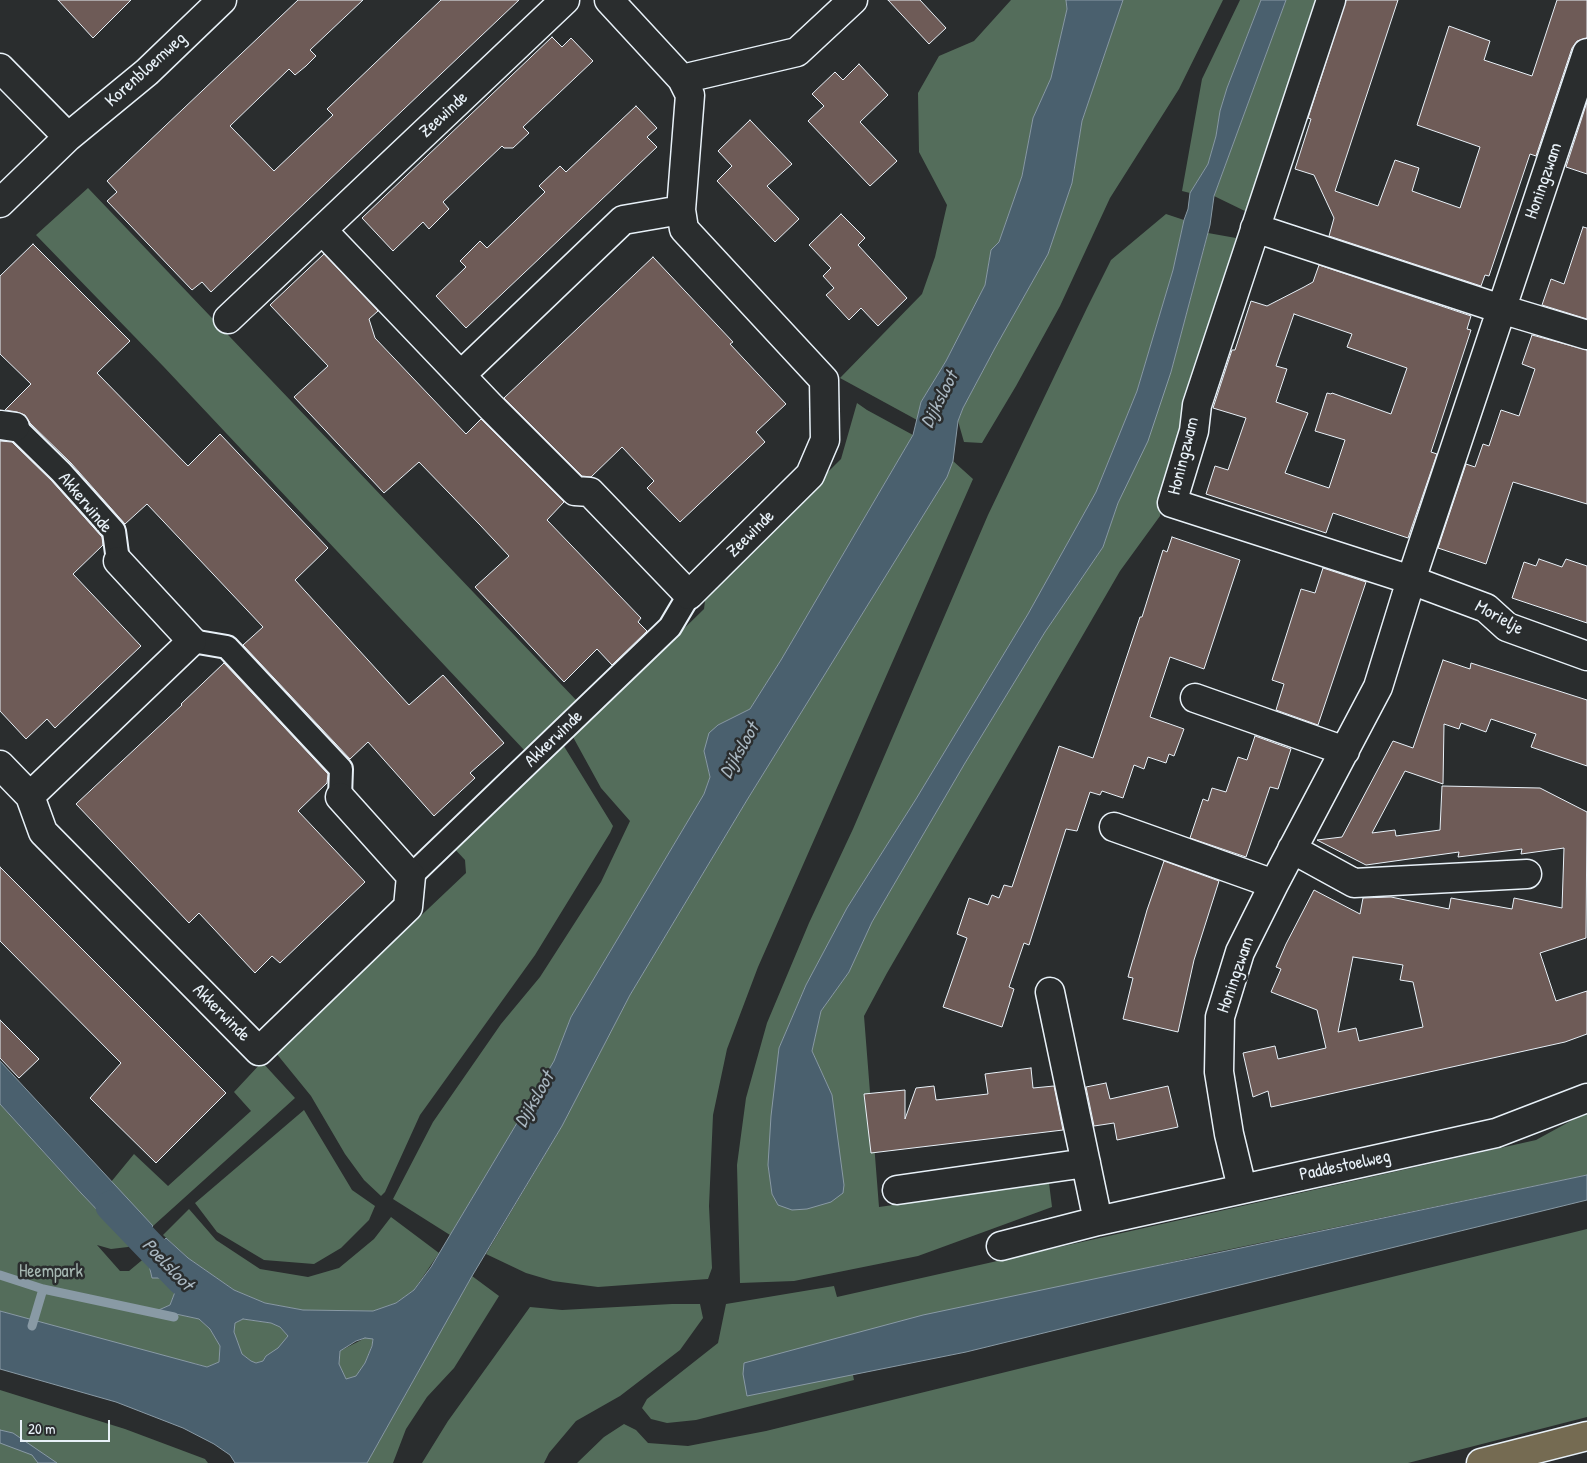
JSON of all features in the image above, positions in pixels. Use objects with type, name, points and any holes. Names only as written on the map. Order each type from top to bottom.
[{"type":"main road","points":[[1481,1463],[1587,1436]]},
{"type":"street","name":"Korenbloemweg","points":[[68,137],[147,72],[222,0]]},
{"type":"street","name":"Zeewinde","points":[[228,319],[565,0]]},
{"type":"street","name":"Zeewinde","points":[[609,0],[682,79],[690,95],[680,210],[684,229],[824,380],[825,440],[810,475],[689,595]]},
{"type":"street","points":[[682,79],[797,52],[853,0]]},
{"type":"street","name":"Honingzwam","points":[[1331,0],[1197,405],[1194,431],[1172,503],[1411,580]]},
{"type":"street","name":"Honingzwam","points":[[1242,1188],[1229,1134],[1218,1072],[1220,1017],[1240,952],[1378,687],[1411,580],[1587,53]]},
{"type":"street","points":[[0,68],[68,137],[0,203]]},
{"type":"street","points":[[461,375],[623,220],[680,210]]},
{"type":"street","points":[[1255,228],[1501,309],[1587,335]]},
{"type":"street","points":[[322,230],[575,491],[590,492],[689,595]]},
{"type":"street","name":"Akkerwinde","points":[[7,426],[60,472],[114,531],[118,561],[192,641]]},
{"type":"street","name":"Morielje","points":[[1411,580],[1486,608],[1507,627],[1587,656]]},
{"type":"street","name":"Akkerwinde","points":[[0,765],[30,796],[43,832],[259,1051],[408,907],[411,876],[670,628],[689,595]]},
{"type":"street","points":[[30,796],[192,641],[227,647],[341,769],[340,797],[411,876]]},
{"type":"street","points":[[1194,698],[1345,750]]},
{"type":"street","points":[[1114,827],[1274,884]]},
{"type":"street","points":[[1292,849],[1354,883],[1527,874]]},
{"type":"street","points":[[1050,992],[1098,1220]]},
{"type":"street","name":"Paddestoelweg","points":[[1001,1246],[1098,1220],[1496,1133],[1587,1098]]},
{"type":"street","points":[[897,1190],[1086,1163]]},
{"type":"green space","points":[[1011,0],[1066,0],[1067,9],[1051,78],[1033,118],[1022,176],[999,242],[991,250],[985,285],[946,361],[921,402],[917,420],[840,378],[922,294],[935,257],[947,205],[919,152],[918,93],[939,56],[974,41]]},
{"type":"green space","points":[[1123,0],[1223,0],[1179,89],[1110,198],[1060,306],[1016,386],[982,443],[964,442],[958,421],[963,408],[1048,254],[1072,183],[1082,121]]},
{"type":"green space","points":[[1240,0],[1261,0],[1227,88],[1208,164],[1190,193],[1182,191],[1202,79]]},
{"type":"green space","points":[[1286,0],[1321,0],[1249,213],[1214,196]]},
{"type":"green space","points":[[88,188],[577,701],[525,751],[163,366],[36,235]]},
{"type":"green space","points":[[1166,214],[1184,220],[1173,270],[1137,391],[1096,492],[1028,614],[916,799],[847,908],[806,985],[779,1048],[768,1165],[772,1194],[778,1205],[832,1095],[812,1051],[821,1011],[849,972],[872,922],[965,763],[1045,632],[1103,547],[1118,503],[1171,372],[1208,233],[1236,238],[1163,497],[1160,516],[1120,571],[887,973],[864,1016],[879,1207],[1049,1183],[1052,1207],[918,1256],[794,1281],[740,1283],[737,1165],[746,1098],[767,1023],[988,515],[1087,308],[1111,260]]},
{"type":"green space","points":[[857,403],[913,435],[781,660],[750,709],[718,725],[704,751],[710,777],[704,794],[571,1017],[554,1061],[450,1235],[393,1199],[433,1122],[501,1024],[540,977],[601,882],[630,821],[601,788],[573,737],[704,609],[706,593],[841,459]]},
{"type":"green space","points":[[953,461],[973,479],[758,967],[727,1049],[713,1115],[709,1206],[712,1268],[708,1279],[598,1287],[553,1281],[526,1273],[486,1254],[562,1126],[630,995],[747,800],[947,477]]},
{"type":"green space","points":[[562,743],[613,826],[535,955],[420,1115],[385,1192],[381,1196],[364,1180],[345,1154],[311,1096],[276,1053],[466,873],[465,860],[452,846]]},
{"type":"green space","points":[[262,1062],[295,1098],[153,1226],[111,1182],[134,1154],[168,1186],[251,1111],[234,1092]]},
{"type":"green space","name":"Heempark","points":[[0,1104],[81,1193],[132,1244],[128,1247],[111,1249],[97,1245],[120,1271],[129,1271],[147,1256],[152,1278],[172,1278],[175,1292],[170,1305],[158,1311],[160,1314],[176,1314],[199,1319],[210,1329],[220,1346],[219,1362],[207,1367],[193,1363],[194,1367],[0,1311]]},
{"type":"green space","points":[[304,1110],[352,1190],[375,1206],[369,1220],[341,1248],[314,1264],[264,1260],[217,1232],[195,1203]]},
{"type":"green space","points":[[1587,1112],[1587,1175],[1207,1254],[845,1337],[854,1380],[696,1420],[667,1423],[651,1419],[642,1408],[647,1399],[718,1343],[726,1304],[834,1286],[837,1297],[1536,1140]]},
{"type":"green space","points":[[189,1209],[216,1240],[260,1269],[308,1277],[339,1268],[374,1239],[391,1217],[439,1253],[414,1290],[396,1303],[373,1311],[303,1310],[265,1303],[234,1290],[188,1258],[163,1235]]},
{"type":"green space","points":[[1587,1229],[1587,1417],[1408,1463],[577,1463],[604,1437],[624,1424],[636,1430],[648,1443],[688,1446],[766,1431]]},
{"type":"green space","points":[[472,1276],[499,1296],[454,1368],[427,1397],[406,1429],[393,1463],[367,1463]]},
{"type":"green space","points":[[700,1304],[703,1318],[680,1350],[620,1396],[576,1421],[549,1453],[544,1463],[422,1463],[448,1421],[530,1307],[562,1310]]},
{"type":"green space","points":[[243,1319],[271,1323],[280,1327],[288,1336],[278,1349],[266,1356],[263,1361],[256,1363],[242,1354],[234,1332],[235,1323]]},
{"type":"green space","points":[[365,1338],[373,1338],[365,1363],[356,1376],[346,1379],[339,1364],[340,1351]]},
{"type":"green space","points":[[0,1390],[125,1429],[205,1459],[208,1463],[0,1463]]},
{"type":"water","name":"Dijksloot","points":[[1066,0],[1123,0],[1082,121],[1072,183],[1048,254],[963,408],[958,421],[953,461],[947,477],[747,800],[630,995],[562,1126],[472,1276],[367,1463],[235,1463],[230,1455],[214,1444],[183,1428],[116,1402],[0,1369],[0,1311],[207,1367],[219,1362],[220,1346],[210,1329],[199,1319],[176,1314],[152,1313],[170,1305],[175,1292],[171,1278],[152,1278],[147,1256],[166,1238],[188,1258],[234,1290],[265,1303],[303,1310],[373,1311],[396,1303],[414,1290],[431,1267],[554,1061],[571,1017],[704,794],[710,777],[704,751],[709,733],[718,725],[750,709],[781,660],[913,435],[921,402],[946,361],[985,285],[991,250],[999,242],[1022,176],[1033,118],[1051,78],[1067,9]],"holes":[[[243,1319],[271,1323],[280,1327],[288,1336],[263,1361],[256,1363],[242,1354],[234,1332],[235,1323]],[[365,1338],[373,1339],[365,1363],[356,1376],[346,1379],[339,1364],[340,1351]]]},
{"type":"water","points":[[1261,0],[1286,0],[1214,196],[1210,225],[1171,372],[1148,441],[1118,503],[1103,547],[1045,632],[965,763],[872,922],[849,972],[821,1011],[812,1051],[832,1095],[844,1185],[843,1193],[831,1202],[807,1209],[792,1210],[778,1205],[772,1194],[768,1165],[771,1116],[779,1048],[806,985],[847,908],[916,799],[1028,614],[1096,492],[1137,391],[1173,270],[1190,193],[1208,164],[1227,88]]},
{"type":"water","points":[[0,1061],[153,1226],[132,1244],[81,1193],[0,1104]]},
{"type":"water","points":[[1587,1175],[1587,1200],[966,1352],[747,1396],[743,1374],[744,1363],[923,1315]]},
{"type":"water","points":[[0,1430],[13,1433],[57,1463],[38,1463],[32,1455],[0,1443]]},
{"type":"building","points":[[58,0],[131,0],[93,38]]},
{"type":"building","points":[[298,0],[363,0],[310,50],[316,56],[306,66],[295,75],[289,69],[230,126],[274,171],[333,115],[327,109],[441,0],[519,0],[211,292],[202,282],[192,290],[107,201],[117,192],[107,181]]},
{"type":"building","points":[[888,0],[920,0],[946,28],[929,44]]},
{"type":"building","points":[[1346,0],[1398,0],[1335,191],[1378,206],[1395,160],[1419,168],[1412,191],[1460,208],[1480,147],[1417,125],[1449,26],[1490,41],[1484,60],[1532,76],[1557,0],[1587,0],[1587,38],[1577,41],[1572,48],[1536,156],[1530,154],[1489,276],[1485,275],[1481,286],[1329,236],[1334,218],[1314,175],[1295,169],[1311,119],[1308,118]]},
{"type":"building","points":[[552,37],[562,47],[571,38],[593,61],[523,127],[529,133],[513,148],[504,148],[502,146],[443,202],[449,209],[429,229],[423,222],[393,251],[362,218]]},
{"type":"building","points":[[859,64],[888,95],[860,122],[897,161],[870,186],[808,121],[824,106],[812,94],[835,72],[843,80]]},
{"type":"building","points":[[1587,102],[1587,174],[1566,167]]},
{"type":"building","points":[[636,106],[657,128],[647,137],[657,147],[466,328],[436,296],[466,267],[460,261],[480,241],[487,248],[545,192],[539,186],[560,166],[566,172]]},
{"type":"building","points":[[750,120],[792,164],[767,186],[799,219],[775,242],[717,181],[732,166],[718,151]]},
{"type":"building","points":[[841,214],[865,238],[858,245],[907,298],[878,326],[861,308],[849,320],[826,295],[834,288],[823,276],[831,268],[809,245]]},
{"type":"building","points":[[1583,227],[1587,228],[1587,319],[1542,305],[1551,279],[1564,284]]},
{"type":"building","points":[[33,244],[130,341],[97,373],[188,466],[220,434],[328,548],[295,580],[409,705],[443,675],[504,743],[470,773],[475,778],[434,816],[368,742],[350,759],[243,645],[263,627],[147,504],[125,524],[71,463],[30,423],[25,415],[5,410],[31,384],[0,354],[0,276]]},
{"type":"building","points":[[324,254],[378,311],[369,319],[375,338],[466,434],[481,419],[564,502],[547,520],[641,618],[638,622],[647,631],[612,665],[597,649],[564,682],[475,587],[509,556],[480,525],[419,462],[384,493],[294,397],[328,366],[270,305]]},
{"type":"building","points":[[653,257],[733,342],[730,344],[786,404],[756,432],[765,442],[680,522],[647,488],[654,481],[622,447],[591,477],[582,476],[504,398]]},
{"type":"building","points":[[1319,265],[1471,316],[1467,329],[1471,330],[1431,452],[1437,454],[1408,538],[1333,513],[1326,533],[1206,494],[1215,466],[1228,470],[1246,418],[1213,408],[1232,350],[1235,350],[1251,301],[1267,306],[1313,282]],"holes":[[[1294,314],[1352,334],[1347,347],[1407,368],[1391,414],[1332,393],[1327,393],[1315,431],[1345,440],[1329,488],[1285,473],[1308,413],[1276,402],[1287,369],[1276,366]]]},
{"type":"building","points":[[1532,335],[1587,350],[1587,504],[1513,482],[1486,564],[1438,548],[1466,464],[1475,467],[1483,444],[1489,446],[1501,410],[1519,416],[1535,369],[1522,364]]},
{"type":"building","points":[[0,441],[12,442],[52,481],[102,537],[103,545],[73,574],[141,646],[55,728],[47,719],[26,739],[0,711]]},
{"type":"building","points":[[1172,537],[1240,560],[1204,669],[1170,657],[1150,717],[1184,729],[1174,756],[1169,754],[1166,763],[1148,757],[1144,769],[1134,765],[1123,798],[1102,791],[1100,795],[1090,792],[1077,831],[1066,829],[1029,945],[1024,943],[1009,987],[1014,989],[1002,1027],[943,1007],[967,938],[957,934],[969,898],[988,905],[992,895],[999,898],[1004,885],[1012,887],[1059,746],[1093,758],[1163,550],[1167,552]]},
{"type":"building","points":[[1539,559],[1562,567],[1566,559],[1587,566],[1587,623],[1512,598],[1524,562],[1536,566]]},
{"type":"building","points":[[1323,568],[1366,582],[1318,725],[1276,710],[1284,684],[1272,680],[1301,589],[1315,593]]},
{"type":"building","points":[[1443,660],[1470,669],[1471,663],[1587,700],[1587,766],[1531,747],[1536,734],[1491,719],[1486,732],[1461,723],[1459,729],[1444,724],[1443,784],[1405,771],[1372,833],[1395,830],[1396,836],[1440,830],[1442,786],[1540,788],[1587,812],[1586,938],[1540,953],[1556,1001],[1587,991],[1587,1034],[1565,1042],[1271,1107],[1268,1091],[1253,1097],[1243,1053],[1275,1046],[1278,1059],[1326,1048],[1317,1010],[1271,992],[1281,969],[1276,967],[1314,890],[1360,914],[1363,898],[1391,897],[1449,909],[1451,898],[1512,909],[1514,898],[1562,908],[1564,848],[1521,854],[1522,849],[1458,857],[1459,852],[1366,865],[1317,840],[1342,837],[1393,741],[1413,748]],"holes":[[[1353,957],[1403,965],[1400,980],[1413,982],[1423,1027],[1359,1041],[1356,1028],[1338,1032]]]},
{"type":"building","points":[[224,663],[328,774],[327,783],[298,811],[365,882],[280,963],[272,956],[255,973],[199,913],[189,923],[76,804]]},
{"type":"building","points":[[1255,736],[1291,749],[1278,789],[1270,787],[1246,857],[1190,838],[1203,799],[1208,801],[1212,788],[1226,792],[1238,757],[1247,760]]},
{"type":"building","points":[[1164,861],[1219,881],[1194,960],[1178,1032],[1123,1019],[1133,978],[1128,977],[1147,910]]},
{"type":"building","points":[[0,867],[226,1093],[156,1163],[90,1098],[121,1063],[0,941]]},
{"type":"building","points":[[0,1020],[39,1059],[19,1078],[0,1058]]},
{"type":"building","points":[[1031,1068],[1033,1088],[1054,1086],[1063,1130],[871,1153],[864,1094],[905,1090],[905,1119],[916,1088],[934,1086],[936,1100],[988,1094],[985,1074]]},
{"type":"building","points":[[1106,1083],[1110,1099],[1168,1086],[1178,1127],[1117,1140],[1114,1123],[1094,1126],[1086,1087]]},
{"type":"waterway","name":"Poelsloot","points":[[111,1206],[182,1280]]},
{"type":"waterway","points":[[0,1275],[43,1289],[174,1317]]},
{"type":"waterway","points":[[32,1326],[43,1289]]}]
